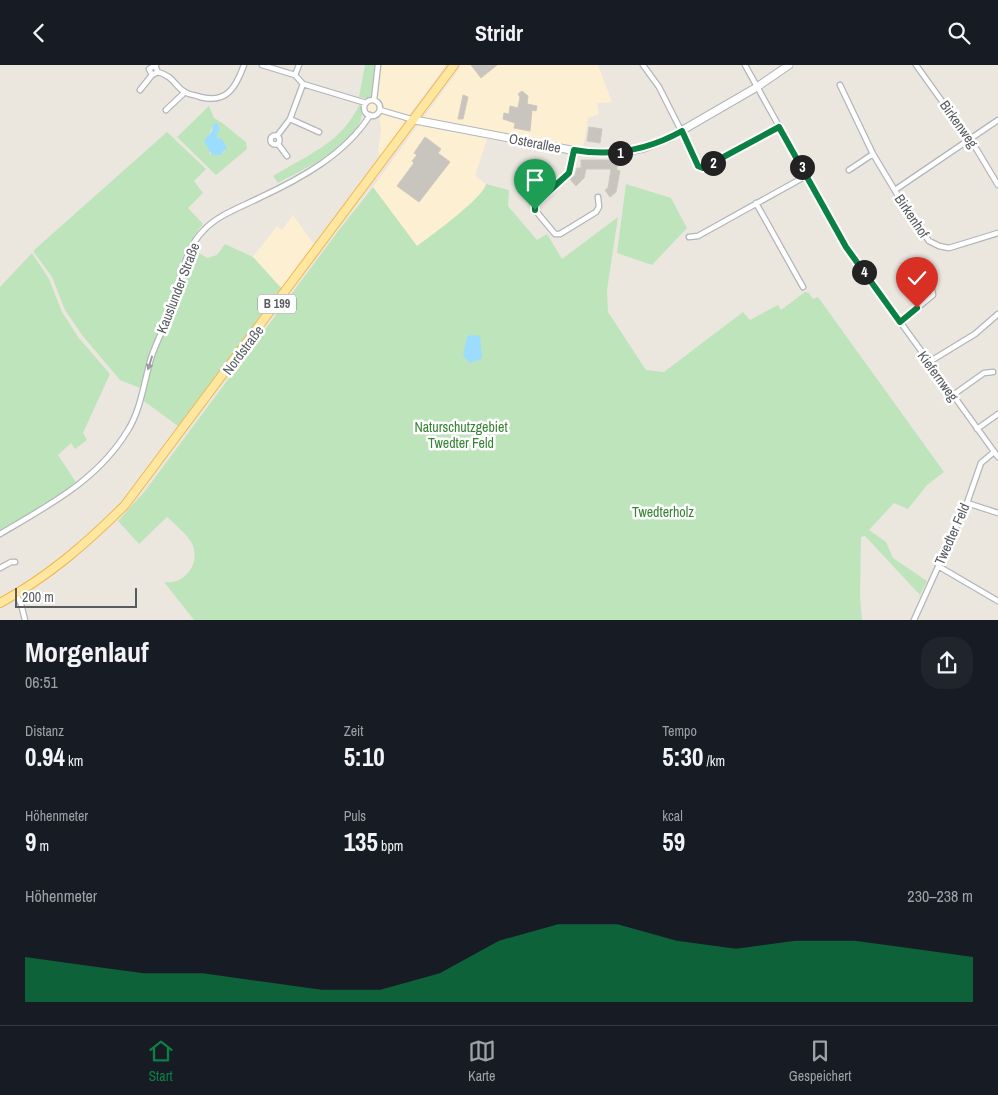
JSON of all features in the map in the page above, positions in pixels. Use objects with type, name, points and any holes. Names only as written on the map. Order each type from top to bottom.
[{"type":"main road","name":"Nordstraße","points":[[0,603],[80,549],[125,505],[454,65]]},
{"type":"street","points":[[145,65],[152,75]]},
{"type":"street","points":[[149,69],[156,66],[158,72],[170,77],[184,92],[207,99],[219,98],[236,85],[244,65]]},
{"type":"street","points":[[262,65],[295,75],[304,83],[366,103],[374,100]]},
{"type":"street","points":[[295,75],[299,65]]},
{"type":"street","points":[[374,100],[378,65]]},
{"type":"street","points":[[643,65],[656,83],[700,168],[779,127]]},
{"type":"street","name":"Kiefernweg","points":[[745,65],[846,247],[998,457]]},
{"type":"street","name":"Osterallee","points":[[380,110],[414,120],[574,150],[605,153],[632,151],[657,143],[682,131],[757,87],[789,65]]},
{"type":"street","name":"Birkenweg","points":[[916,65],[970,139],[998,185]]},
{"type":"street","points":[[140,89],[152,75],[158,72]]},
{"type":"street","points":[[287,156],[278,144],[280,140],[278,137],[290,119],[304,83]]},
{"type":"street","name":"Birkenhof","points":[[840,85],[873,154],[929,241],[938,246],[955,247],[998,233]]},
{"type":"street","points":[[166,110],[184,92]]},
{"type":"street","points":[[374,100],[380,105],[380,110]]},
{"type":"street","points":[[366,103],[364,110],[370,115]]},
{"type":"street","name":"Kauslunder Straße","points":[[0,533],[74,489],[112,452],[128,429],[193,243],[204,229],[223,216],[270,193],[328,158],[355,137],[370,115],[376,114],[380,110]]},
{"type":"street","points":[[290,119],[319,132]]},
{"type":"street","points":[[895,190],[998,119]]},
{"type":"street","points":[[278,137],[273,136],[270,140],[272,144],[278,144]]},
{"type":"street","points":[[574,150],[569,173],[535,204],[535,210],[555,233],[560,234],[596,212],[599,207],[598,197]]},
{"type":"street","points":[[848,170],[873,154]]},
{"type":"street","points":[[689,237],[698,236],[806,176]]},
{"type":"street","points":[[756,203],[803,287]]},
{"type":"street","points":[[900,322],[933,295],[932,289]]},
{"type":"street","points":[[929,362],[975,334],[998,314]]},
{"type":"street","points":[[953,395],[984,373],[993,372]]},
{"type":"street","points":[[977,429],[998,414]]},
{"type":"street","name":"Twedter Feld","points":[[914,620],[967,503],[981,463],[994,452]]},
{"type":"street","points":[[967,503],[998,513]]},
{"type":"street","points":[[0,568],[15,562]]},
{"type":"street","points":[[938,565],[998,601]]},
{"type":"street","points":[[16,594],[25,620]]},
{"type":"shaded area","points":[[375,65],[446,65],[404,122],[403,129],[382,157],[378,152],[381,129],[379,115],[371,118],[363,112],[360,103],[361,98],[369,99],[371,95]]},
{"type":"shaded area","points":[[462,65],[598,65],[612,102],[597,103],[599,114],[588,118],[582,155],[487,139],[475,176],[486,184],[485,193],[419,249],[373,187]]},
{"type":"shaded area","points":[[293,215],[315,246],[282,289],[253,257],[277,226],[282,230]]},
{"type":"green space","points":[[365,65],[375,65],[369,99],[359,97]]},
{"type":"green space","points":[[360,103],[362,116],[357,128],[347,140],[318,161],[278,183],[273,176],[312,154],[334,138],[353,117]]},
{"type":"green space","points":[[209,106],[214,118],[246,142],[247,149],[216,175],[177,137]],"holes":[[[213,126],[218,139],[222,139],[225,151],[221,154],[210,154],[209,135]]]},
{"type":"green space","points":[[167,132],[206,169],[194,181],[203,193],[188,208],[203,224],[190,244],[185,256],[167,315],[140,388],[120,380],[82,335],[65,310],[52,277],[33,251]]},
{"type":"green space","name":"Naturschutzgebiet Twedter Feld","points":[[486,184],[509,190],[508,206],[537,240],[547,234],[562,259],[618,217],[607,290],[608,312],[646,370],[664,372],[743,312],[750,320],[778,305],[781,310],[805,292],[809,293],[813,299],[818,297],[944,472],[927,485],[908,509],[894,503],[869,530],[886,542],[893,558],[927,581],[920,595],[865,536],[861,537],[860,596],[862,620],[194,620],[164,582],[178,580],[188,573],[192,567],[195,553],[193,546],[182,530],[167,517],[139,544],[118,521],[145,491],[373,187],[417,246],[467,207],[483,190]]},
{"type":"green space","points":[[626,184],[671,198],[687,228],[652,265],[617,253]]},
{"type":"green space","points":[[225,244],[253,257],[282,289],[181,427],[141,399],[193,249],[207,258],[217,255]]},
{"type":"green space","points":[[32,253],[49,279],[62,312],[78,337],[110,374],[83,433],[87,440],[75,449],[71,443],[58,455],[77,484],[0,531],[0,287]]},
{"type":"water","points":[[217,123],[220,129],[217,133],[217,138],[222,139],[227,148],[220,155],[212,155],[204,141],[212,131],[213,124]]},
{"type":"water","points":[[471,335],[480,336],[482,357],[480,360],[469,363],[463,355],[467,337]]},
{"type":"building","points":[[471,65],[497,65],[481,78]]},
{"type":"building","points":[[522,91],[528,96],[527,104],[537,106],[536,111],[532,110],[530,131],[514,128],[515,123],[503,119],[504,113],[509,114],[510,106],[518,108],[520,97],[518,94]]},
{"type":"building","points":[[463,95],[468,97],[463,119],[458,119]]},
{"type":"building","points":[[589,127],[602,129],[600,143],[587,141]]},
{"type":"building","points":[[425,137],[441,149],[438,153],[450,162],[419,202],[397,186],[414,163],[412,161],[417,155],[414,153]]},
{"type":"building","points":[[581,160],[617,160],[617,170],[620,171],[616,192],[610,197],[605,190],[608,188],[611,169],[586,169],[584,178],[576,186],[570,179],[575,175],[577,168],[581,168]]},
{"type":"route","points":[[535,210],[535,204],[569,173],[574,150],[592,153],[632,151],[657,143],[682,131],[698,166],[703,168],[779,127],[846,247],[900,322],[917,308]]},
{"type":"park label","name":"Twedterholz","points":[[663,512]]}]
